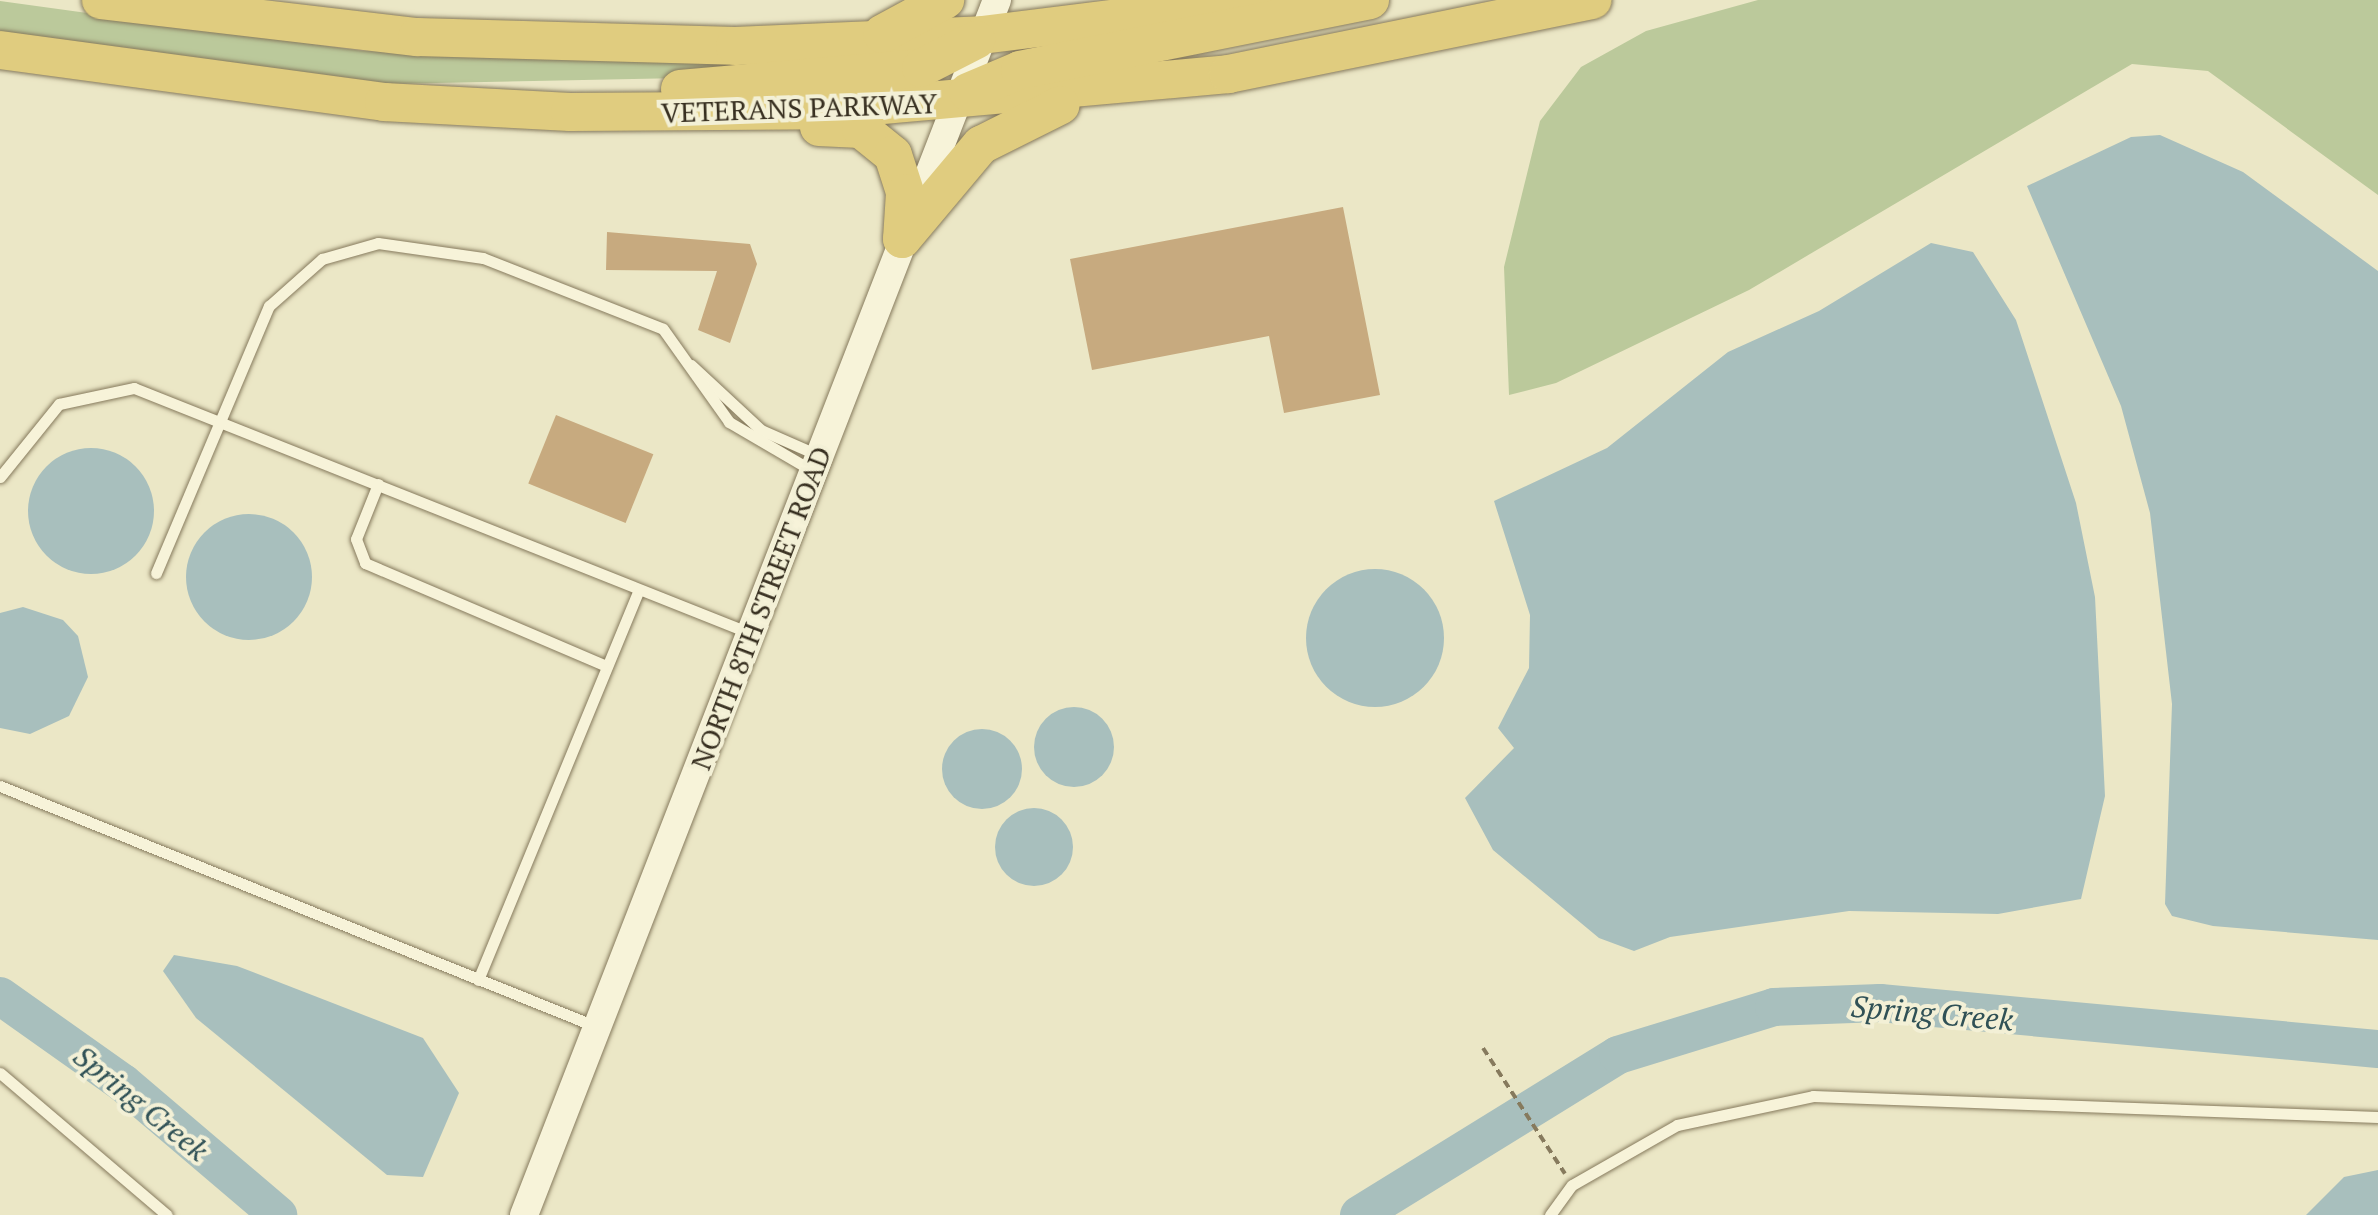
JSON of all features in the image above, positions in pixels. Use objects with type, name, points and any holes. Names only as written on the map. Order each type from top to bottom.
[{"type":"highway","points":[[101,0],[316,29],[538,45],[854,44],[982,35],[1264,0]]},
{"type":"highway","points":[[854,44],[945,0]]},
{"type":"highway","points":[[1086,0],[1139,0]]},
{"type":"highway","points":[[954,103],[1020,70],[1370,0]]},
{"type":"highway","name":"VETERANS PARKWAY","points":[[0,50],[301,94],[528,110],[954,103],[1135,85],[1332,57],[1593,0]]},
{"type":"highway","points":[[528,110],[553,94],[921,68],[982,35]]},
{"type":"highway","points":[[902,238],[993,136],[1038,110],[1135,85]]},
{"type":"highway","points":[[570,112],[622,129],[861,129],[899,168],[902,238]]},
{"type":"street","name":"NORTH 8TH STREET ROAD","points":[[524,1215],[997,0]]},
{"type":"lane","points":[[156,574],[220,418],[280,291],[322,259],[378,243],[483,258],[663,329],[752,443],[816,463]]},
{"type":"lane","points":[[0,477],[44,416],[95,390],[151,391],[638,591],[750,633]]},
{"type":"lane","points":[[378,484],[356,539],[366,563],[607,666]]},
{"type":"lane","points":[[478,980],[638,591]]},
{"type":"lane","points":[[0,786],[597,1027]]},
{"type":"lane","points":[[0,1073],[167,1215]]},
{"type":"lane","points":[[1550,1215],[1572,1185],[1677,1125],[1798,1098],[1908,1094],[2378,1117]]},
{"type":"path","points":[[1483,1048],[1562,1170]]},
{"type":"green space","points":[[1758,0],[2378,0],[2378,195],[2208,71],[2132,64],[1749,290],[1556,383],[1509,395],[1504,267],[1540,121],[1581,67],[1646,31]]},
{"type":"green space","points":[[0,1],[363,51],[788,64],[683,78],[385,84],[0,33]]},
{"type":"water","points":[[2160,135],[2243,172],[2378,271],[2378,940],[2213,926],[2172,916],[2165,904],[2172,704],[2150,513],[2121,406],[2027,186],[2131,137]]},
{"type":"water","points":[[1931,243],[1973,252],[2016,320],[2076,503],[2095,597],[2105,796],[2081,899],[1998,914],[1849,911],[1670,937],[1634,951],[1599,938],[1493,850],[1465,798],[1514,748],[1498,728],[1529,668],[1530,615],[1494,501],[1607,448],[1728,352],[1819,311]]},
{"type":"water","points":[[91,448],[115,453],[135,467],[149,487],[154,511],[149,535],[135,555],[115,569],[91,574],[67,569],[47,555],[33,535],[28,511],[33,487],[47,467],[67,453]]},
{"type":"water","points":[[249,514],[273,519],[293,533],[307,553],[312,577],[307,601],[293,621],[273,635],[249,640],[225,635],[205,621],[191,601],[186,577],[191,553],[205,533],[225,519]]},
{"type":"water","points":[[1375,569],[1402,574],[1424,589],[1439,611],[1444,638],[1439,665],[1424,687],[1402,702],[1375,707],[1348,702],[1326,687],[1311,665],[1306,638],[1311,611],[1326,589],[1348,574]]},
{"type":"water","points":[[23,607],[63,620],[78,636],[88,677],[69,716],[30,734],[0,728],[0,613]]},
{"type":"water","points":[[1066,707],[1082,707],[1103,718],[1114,747],[1103,776],[1082,787],[1066,787],[1052,781],[1040,769],[1034,755],[1034,739],[1040,725],[1052,713]]},
{"type":"water","points":[[982,729],[997,732],[1010,741],[1019,754],[1019,784],[1010,797],[997,806],[982,809],[967,806],[954,797],[945,784],[942,769],[945,754],[954,741],[967,732]]},
{"type":"water","points":[[1026,808],[1042,808],[1067,825],[1073,847],[1067,869],[1056,880],[1042,886],[1026,886],[1001,869],[995,855],[995,839],[1012,814]]},
{"type":"water","points":[[174,955],[237,966],[423,1038],[459,1093],[423,1177],[387,1175],[196,1018],[163,971]]},
{"type":"water","points":[[2378,1170],[2378,1215],[2306,1215],[2344,1177]]},
{"type":"building","points":[[1343,207],[1380,395],[1284,413],[1269,336],[1092,370],[1070,259]]},
{"type":"building","points":[[607,232],[750,244],[757,264],[730,343],[698,330],[717,271],[606,270]]},
{"type":"building","points":[[556,415],[653,454],[626,523],[528,484]]},
{"type":"waterway","name":"Spring Creek","points":[[0,996],[123,1083],[278,1215]]},
{"type":"waterway","name":"Spring Creek","points":[[1359,1215],[1618,1055],[1774,1007],[1880,1003],[2378,1049]]}]
